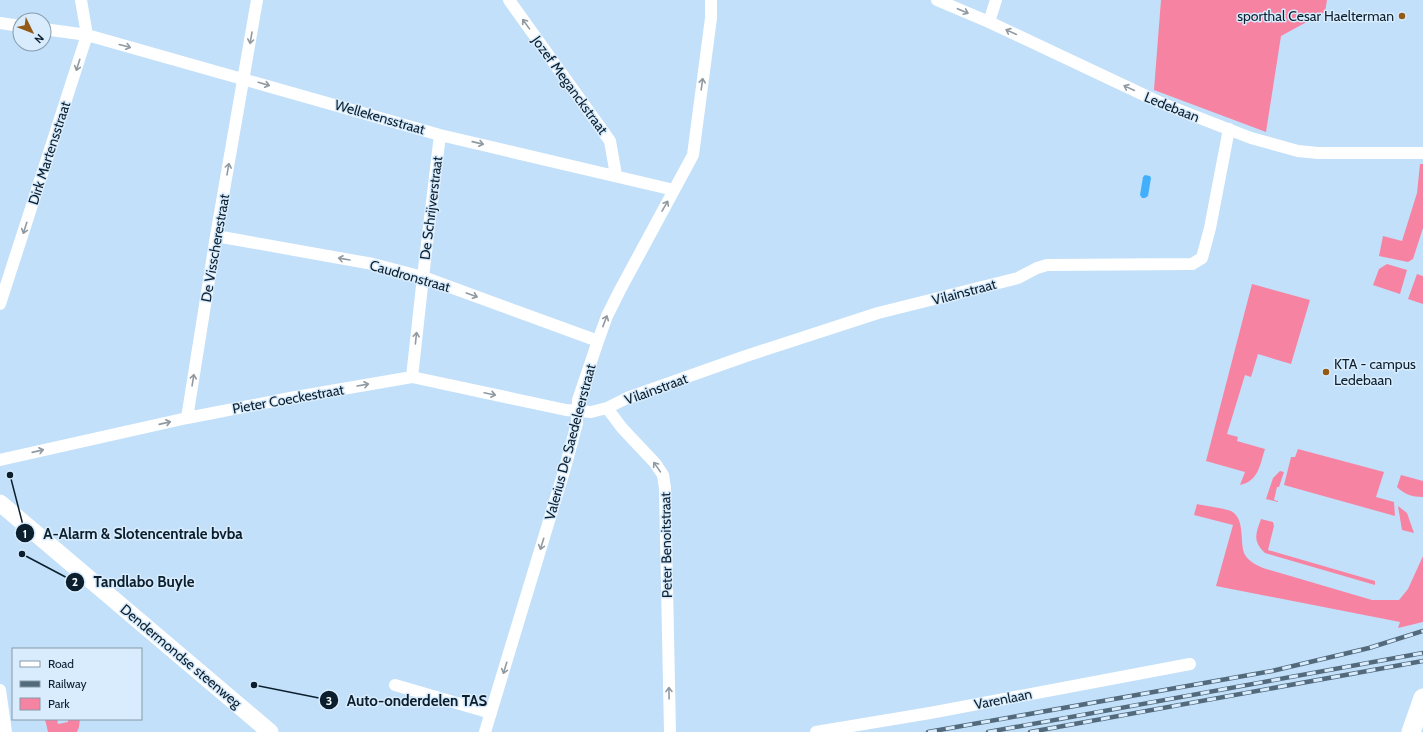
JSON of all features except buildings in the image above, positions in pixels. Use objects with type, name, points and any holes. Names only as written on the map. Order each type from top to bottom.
[{"type":"main road","points":[[1411,732],[1423,698]]},
{"type":"street","name":"Dirk Martensstraat","points":[[0,304],[87,35],[81,0]]},
{"type":"street","name":"De Visscherestraat","points":[[187,418],[216,236],[257,0]]},
{"type":"street","name":"Jozef Meganckstraat","points":[[509,0],[610,141],[616,175]]},
{"type":"street","name":"Valerius De Saedeleerstraat","points":[[485,732],[565,468],[576,423],[578,400],[607,316],[645,242],[693,155],[711,18],[711,0]]},
{"type":"street","name":"Ledebaan","points":[[937,0],[989,22],[1161,104],[1251,138],[1298,151],[1318,153],[1423,153]]},
{"type":"street","points":[[989,22],[996,0]]},
{"type":"street","points":[[0,23],[12,25]]},
{"type":"street","name":"Wellekensstraat","points":[[52,30],[87,35],[440,135],[616,175],[674,190]]},
{"type":"street","name":"Vilainstraat","points":[[607,408],[627,398],[753,354],[878,313],[1018,278],[1037,268],[1047,265],[1192,264],[1202,258],[1210,228],[1229,129]]},
{"type":"street","name":"De Schrijverstraat","points":[[412,377],[440,135]]},
{"type":"street","name":"Caudronstraat","points":[[216,236],[373,264],[423,277],[598,341]]},
{"type":"street","name":"Pieter Coeckestraat","points":[[0,460],[187,418],[412,377],[578,412]]},
{"type":"street","points":[[578,412],[592,412],[607,408]]},
{"type":"street","name":"Peter Benoitstraat","points":[[607,408],[622,428],[655,463],[663,475],[665,488],[670,732]]},
{"type":"street","name":"Dendermondse steenweg","points":[[0,503],[270,732]]},
{"type":"street","name":"Varenlaan","points":[[816,732],[930,713],[1190,664]]},
{"type":"street","points":[[395,685],[491,713]]},
{"type":"street","points":[[0,690],[6,732]]},
{"type":"green space","points":[[1161,0],[1327,0],[1325,12],[1281,36],[1266,132],[1154,90]]},
{"type":"green space","points":[[1420,164],[1423,164],[1423,228],[1413,259],[1408,262],[1379,256],[1383,236],[1402,241],[1417,193]]},
{"type":"green space","points":[[1387,264],[1407,270],[1400,294],[1373,285],[1379,269]]},
{"type":"green space","points":[[1417,274],[1423,276],[1423,304],[1408,299]]},
{"type":"green space","points":[[1252,284],[1310,300],[1291,364],[1258,354],[1251,377],[1245,375],[1227,434],[1238,437],[1237,441],[1265,449],[1260,466],[1255,476],[1246,483],[1240,485],[1245,472],[1206,461]]},
{"type":"green space","points":[[1298,449],[1384,472],[1376,497],[1394,502],[1395,516],[1284,485],[1291,457],[1295,457]]},
{"type":"green space","points":[[1280,471],[1284,472],[1279,487],[1277,487],[1274,500],[1278,502],[1266,499],[1273,478]]},
{"type":"green space","points":[[1401,475],[1423,481],[1423,497],[1408,495],[1397,487]]},
{"type":"green space","points":[[1197,504],[1228,510],[1236,515],[1239,520],[1245,555],[1258,566],[1372,600],[1399,600],[1408,589],[1423,556],[1423,622],[1398,628],[1400,622],[1216,586],[1233,525],[1194,515]]},
{"type":"green space","points":[[1398,506],[1407,513],[1414,533],[1402,530]]},
{"type":"green space","points":[[1261,519],[1273,522],[1274,526],[1268,550],[1375,581],[1375,585],[1265,553],[1258,545],[1256,537]]},
{"type":"green space","points":[[45,720],[57,720],[58,724],[68,722],[68,720],[80,720],[77,732],[48,732]]},
{"type":"water","points":[[1145,175],[1150,176],[1151,178],[1148,196],[1142,198],[1140,195],[1143,177]]},
{"type":"railway","points":[[928,732],[1272,671],[1369,648],[1423,631]]},
{"type":"railway","points":[[988,732],[1423,653]]},
{"type":"railway","points":[[1030,732],[1423,661]]},
{"type":"place","name":"sporthal Cesar Haelterman","points":[[1402,16]]},
{"type":"place","name":"KTA - campus Ledebaan","points":[[1326,372]]},
{"type":"place","name":"A-Alarm & Slotencentrale bvba","points":[[10,475]]},
{"type":"place","name":"Tandlabo Buyle","points":[[22,554]]},
{"type":"place","name":"Auto-onderdelen TAS","points":[[254,685]]}]
